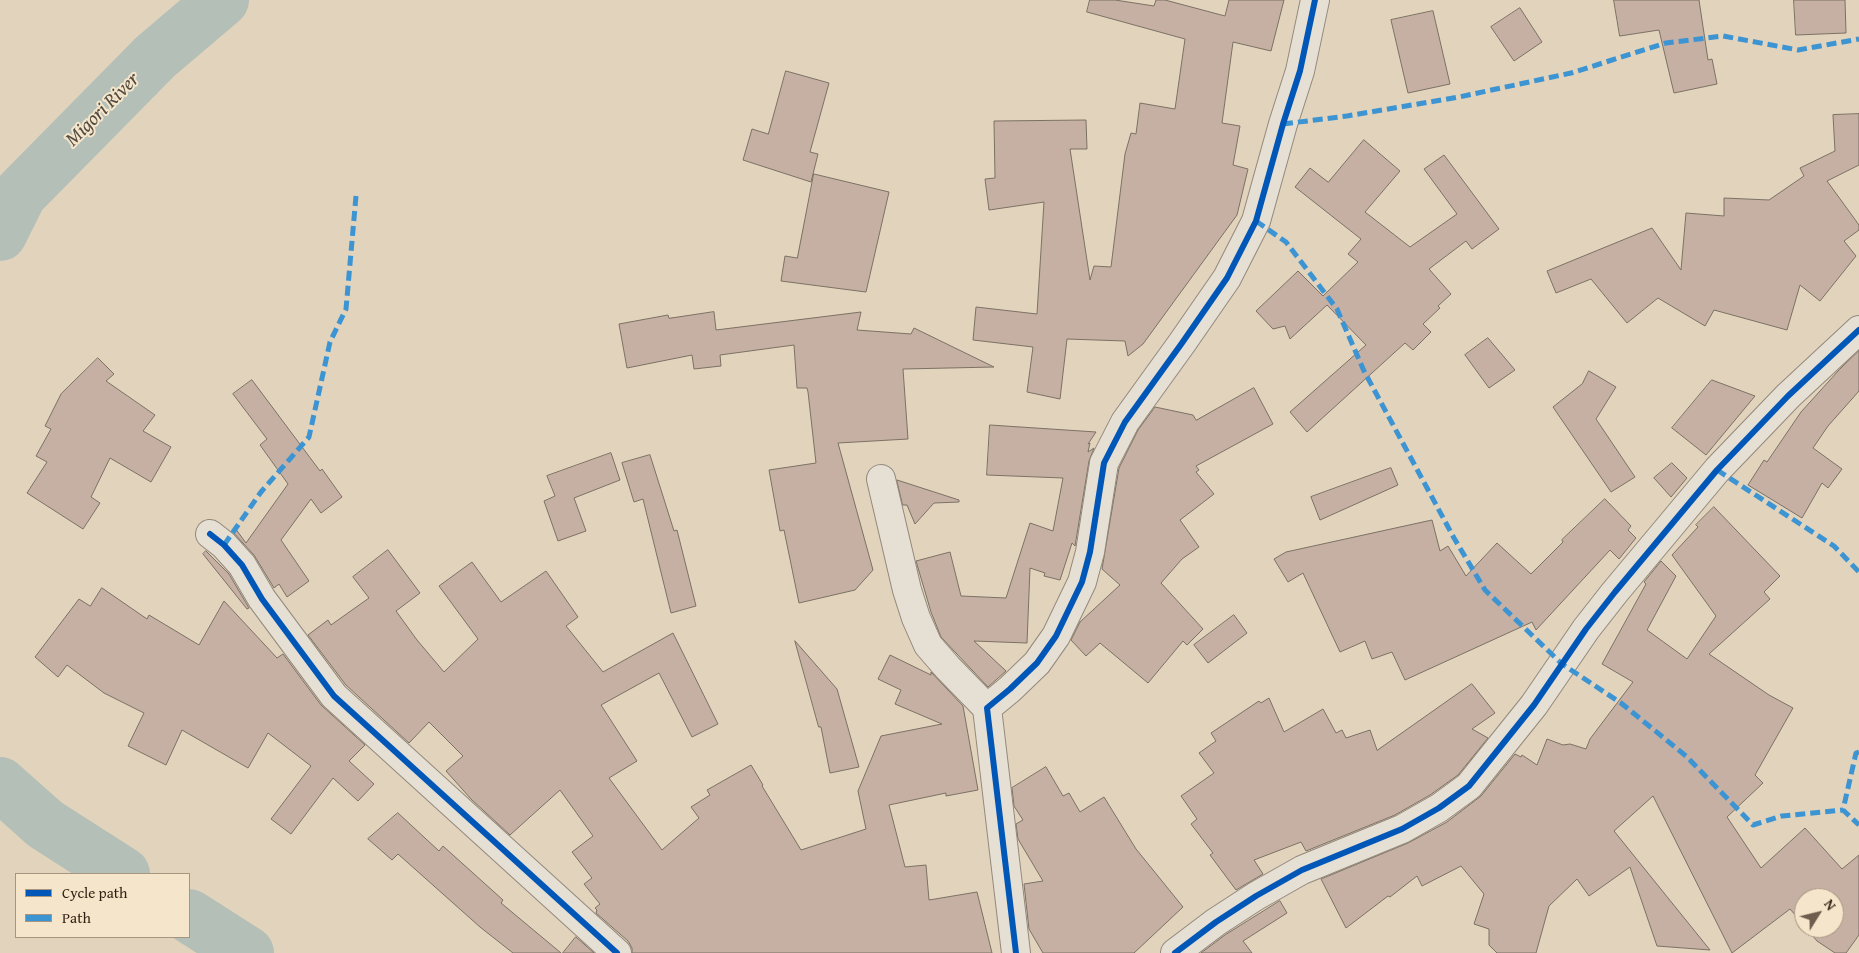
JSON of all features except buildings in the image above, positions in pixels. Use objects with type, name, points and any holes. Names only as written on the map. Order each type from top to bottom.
[{"type":"street","points":[[987,708],[1037,663],[1056,636],[1082,582],[1090,552],[1104,463],[1125,422],[1227,278],[1256,221],[1300,71],[1314,0]]},
{"type":"street","points":[[1175,953],[1216,922],[1256,896],[1302,870],[1402,829],[1439,808],[1469,786],[1534,705],[1614,592],[1717,470],[1788,396],[1859,330]]},
{"type":"street","points":[[881,479],[907,590],[916,618],[928,645],[987,708],[1016,953]]},
{"type":"street","points":[[210,534],[224,545],[242,566],[262,599],[334,696],[617,953]]},
{"type":"waterway","name":"Migori River","points":[[0,234],[20,194],[155,57],[222,0]]},
{"type":"waterway","name":"Migori River","points":[[0,784],[45,824],[121,873]]},
{"type":"waterway","name":"Migori River","points":[[190,917],[247,953]]},
{"type":"marked path","points":[[1283,124],[1347,116],[1459,97],[1571,73],[1666,43],[1723,36],[1798,50],[1859,39]]},
{"type":"marked path","points":[[224,545],[261,492],[309,437],[330,342],[346,309],[356,196]]},
{"type":"marked path","points":[[1256,221],[1286,242],[1337,309],[1364,371],[1454,538],[1485,590],[1562,664],[1621,703],[1686,756],[1753,825],[1782,816],[1843,810]]},
{"type":"marked path","points":[[1717,470],[1834,546],[1859,572]]},
{"type":"marked path","points":[[1859,752],[1856,753],[1843,810],[1859,825]]},
{"type":"cycle path","points":[[1016,953],[987,708],[1037,663],[1056,636],[1082,582],[1090,552],[1104,463],[1125,422],[1227,278],[1256,221],[1300,71],[1315,0]]},
{"type":"cycle path","points":[[1175,953],[1216,922],[1256,896],[1302,870],[1402,829],[1439,808],[1469,786],[1534,705],[1586,629],[1615,592],[1717,470],[1788,396],[1859,330]]},
{"type":"cycle path","points":[[210,534],[224,545],[242,565],[262,599],[334,696],[617,953]]}]
